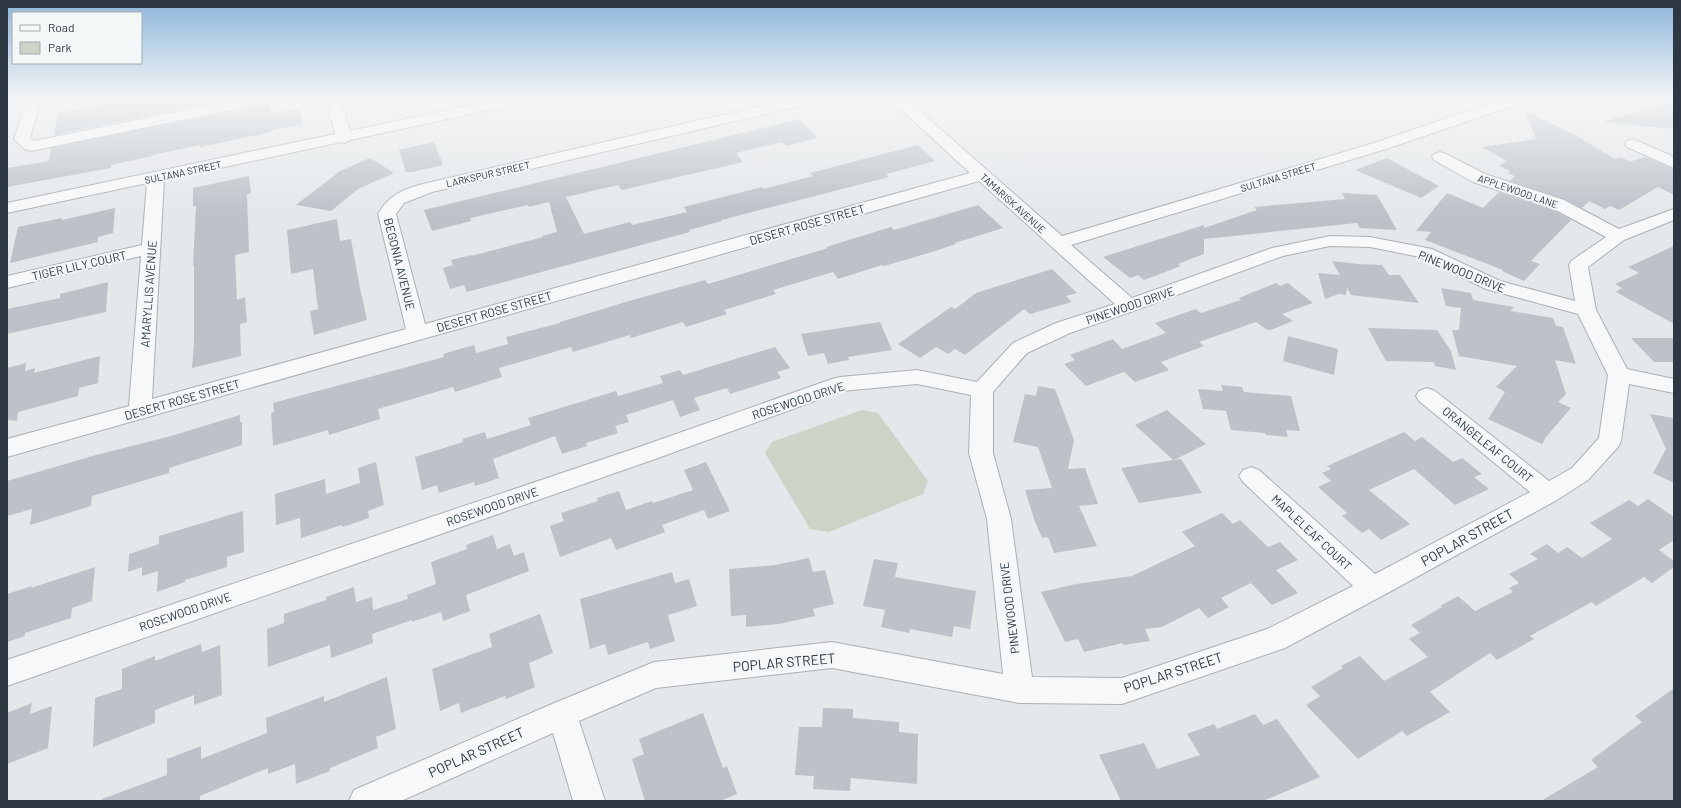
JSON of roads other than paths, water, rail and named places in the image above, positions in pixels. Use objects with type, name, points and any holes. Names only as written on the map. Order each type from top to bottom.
[{"type":"street","points":[[23,137],[22,139],[31,146],[77,137]]},
{"type":"street","name":"SULTANA STREET","points":[[7,208],[350,137]]},
{"type":"street","name":"LARKSPUR STREET","points":[[398,199],[427,188],[649,137]]},
{"type":"street","name":"TAMARISK AVENUE","points":[[939,137],[1129,306]]},
{"type":"street","name":"SULTANA STREET","points":[[1058,243],[1407,137]]},
{"type":"street","points":[[1633,144],[1674,163]]},
{"type":"street","name":"APPLEWOOD LANE","points":[[1440,157],[1479,178],[1558,204],[1618,236]]},
{"type":"street","name":"DESERT ROSE STREET","points":[[7,448],[982,175]]},
{"type":"street","name":"AMARYLLIS AVENUE","points":[[140,410],[156,177]]},
{"type":"street","name":"BEGONIA AVENUE","points":[[398,199],[390,206],[387,214],[417,333]]},
{"type":"street","points":[[1674,214],[1618,236],[1578,265],[1586,310],[1619,376],[1674,386]]},
{"type":"street","name":"PINEWOOD DRIVE","points":[[1019,690],[999,519],[981,453],[982,390],[1020,348],[1063,328],[1129,306],[1278,252],[1330,241],[1370,242],[1425,253],[1493,285],[1586,310]]},
{"type":"street","name":"TIGER LILY COURT","points":[[7,282],[152,248]]},
{"type":"street","name":"POPLAR STREET","points":[[365,801],[654,675],[832,655],[1019,690],[1122,691],[1275,638],[1373,588],[1548,493],[1580,474],[1610,441],[1619,376]]},
{"type":"street","name":"ROSEWOOD DRIVE","points":[[7,673],[635,457],[840,384],[917,377],[982,390]]},
{"type":"street","name":"ORANGELEAF COURT","points":[[1427,396],[1548,493]]},
{"type":"street","name":"MAPLELEAF COURT","points":[[1251,476],[1373,588]]},
{"type":"street","points":[[562,714],[589,801]]}]
